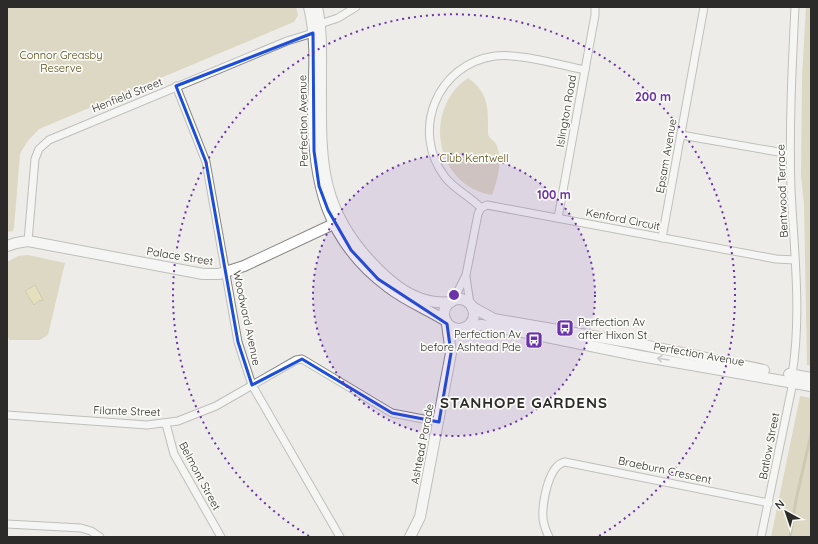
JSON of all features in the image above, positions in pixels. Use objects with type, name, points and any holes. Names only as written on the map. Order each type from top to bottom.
[{"type":"street","name":"Perfection Avenue","points":[[309,7],[313,33],[313,130],[316,170],[319,186],[358,260],[378,279],[401,296],[447,322]]},
{"type":"street","name":"Perfection Avenue","points":[[317,7],[320,24],[320,145],[325,178],[337,222],[364,254],[392,281],[424,300],[437,303],[452,301]]},
{"type":"street","points":[[320,24],[338,18],[356,7]]},
{"type":"street","name":"Islington Road","points":[[558,218],[595,15],[595,7]]},
{"type":"street","name":"Epsam Avenue","points":[[662,238],[704,7]]},
{"type":"street","name":"Bentwood Terrace","points":[[793,379],[796,333],[795,260],[790,154],[794,7]]},
{"type":"street","name":"Henfield Street","points":[[28,242],[34,165],[37,154],[42,146],[54,137],[291,39],[313,33]]},
{"type":"street","points":[[466,275],[474,316],[465,327],[455,329],[447,322],[445,309],[452,301],[466,275],[478,214],[481,208],[475,201],[450,183],[439,168],[431,151],[428,134],[429,118],[436,98],[442,88],[464,67],[494,56],[518,57],[585,70]]},
{"type":"street","name":"Woodward Avenue","points":[[176,86],[206,162],[241,354],[252,386],[340,537]]},
{"type":"street","points":[[681,134],[790,154]]},
{"type":"street","name":"Kenford Circuit","points":[[481,208],[490,205],[776,259],[795,260]]},
{"type":"street","name":"Palace Street","points":[[7,246],[16,243],[28,242],[203,274],[226,273],[337,222]]},
{"type":"street","points":[[452,301],[462,300],[471,306]]},
{"type":"street","name":"Perfection Avenue","points":[[471,306],[494,319],[639,344],[793,379],[811,386]]},
{"type":"street","name":"Ashtead Parade","points":[[410,537],[420,517],[451,353],[447,322]]},
{"type":"street","name":"Perfection Avenue","points":[[465,327],[481,325],[502,328],[628,354],[793,379],[811,378]]},
{"type":"street","name":"Ashtead Parade","points":[[451,353],[465,327]]},
{"type":"street","name":"Filante Street","points":[[7,415],[146,425],[166,424],[204,412],[302,357],[392,413],[439,422]]},
{"type":"street","name":"Batlow Street","points":[[761,537],[793,379]]},
{"type":"street","name":"Belmont Street","points":[[166,424],[171,446],[177,461],[221,537]]},
{"type":"street","name":"Braeburn Crescent","points":[[549,537],[544,523],[543,507],[550,477],[556,462],[570,462],[768,503]]},
{"type":"street","points":[[7,524],[81,528],[91,531],[100,537]]},
{"type":"highlighted area","points":[[313,33],[314,151],[319,186],[328,210],[351,250],[378,279],[447,324],[451,353],[439,422],[392,413],[302,359],[252,385],[238,342],[206,162],[176,86]]},
{"type":"green space","name":"Connor Greasby Reserve","points":[[7,7],[296,7],[298,15],[294,22],[39,129],[27,142],[20,154],[14,228],[13,231],[7,232]]},
{"type":"green space","points":[[806,7],[811,7],[811,366],[807,365],[804,204],[801,176],[802,77]]},
{"type":"green space","name":"Club Kentwell","points":[[468,78],[475,84],[484,96],[488,118],[488,134],[496,144],[498,150],[499,170],[492,195],[473,189],[458,177],[447,162],[441,145],[440,126],[444,108],[453,92]]},
{"type":"green space","points":[[28,255],[65,263],[48,335],[40,340],[9,340],[7,334],[7,262],[18,256]]},
{"type":"green space","points":[[800,396],[811,398],[810,537],[771,537]]},
{"type":"shaded area","points":[[35,285],[43,300],[40,300],[34,305],[25,291]]},
{"type":"waterway","points":[[790,537],[796,500],[811,434]]},
{"type":"place","name":"Perfection Av after Hixon St","points":[[565,328]]},
{"type":"place","name":"Perfection Av before Ashtead Pde","points":[[534,340]]},
{"type":"district","name":"STANHOPE GARDENS","points":[[524,403]]}]
